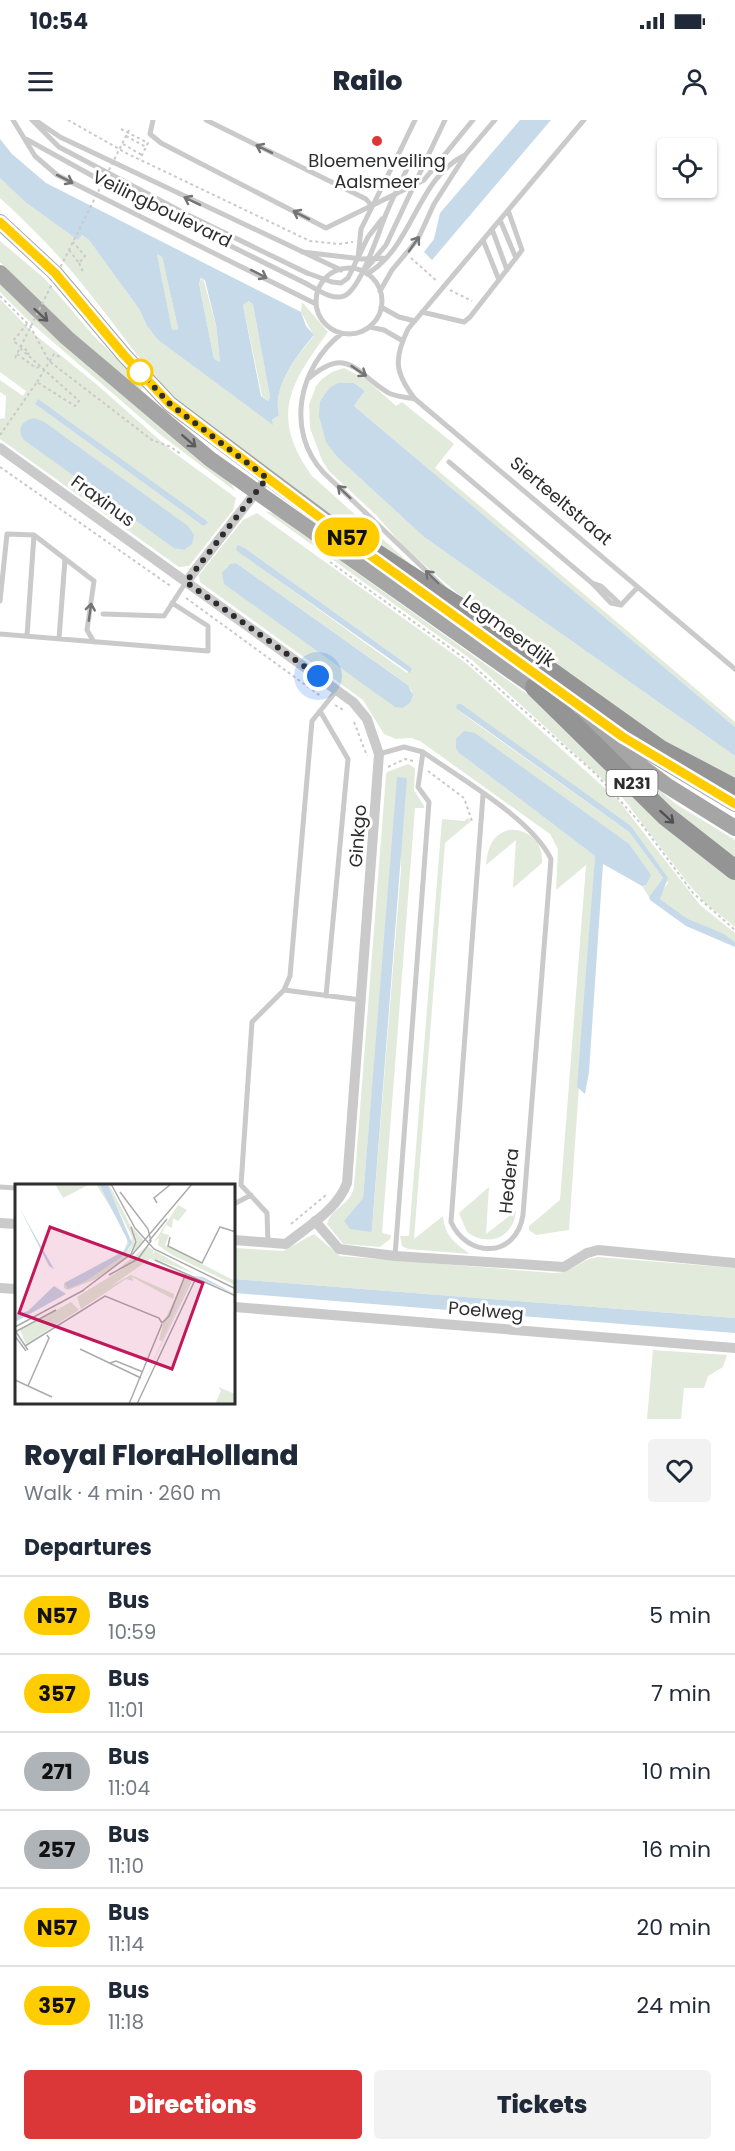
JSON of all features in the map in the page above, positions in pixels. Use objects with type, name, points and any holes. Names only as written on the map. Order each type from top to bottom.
[{"type":"highway","points":[[339,530],[474,617],[659,749],[735,789]]},
{"type":"highway","name":"N231","points":[[535,687],[666,816],[735,870]]},
{"type":"main road","name":"Legmeerdijk","points":[[0,222],[55,273],[124,355],[170,404],[360,548],[623,737],[735,804]]},
{"type":"main road","name":"Legmeerdijk","points":[[0,273],[67,338],[210,459],[535,687],[651,775],[735,828]]},
{"type":"street","name":"Fraxinus","points":[[0,448],[186,582]]},
{"type":"street","points":[[186,582],[267,478]]},
{"type":"street","name":"Ginkgo","points":[[186,582],[361,709],[379,754],[374,771],[361,1000],[347,1183],[342,1195],[286,1244],[268,1238],[236,1240]]},
{"type":"street","points":[[315,1221],[339,1250],[394,1256],[564,1267],[587,1253],[598,1250],[735,1263]]},
{"type":"street","points":[[0,1223],[15,1224]]},
{"type":"street","points":[[0,1288],[15,1289]]},
{"type":"street","name":"Poelweg","points":[[236,1306],[735,1348]]},
{"type":"lane","name":"Veilingboulevard","points":[[13,120],[35,156],[57,176],[316,304]]},
{"type":"lane","name":"Veilingboulevard","points":[[34,120],[60,136],[298,252],[341,270]]},
{"type":"lane","points":[[34,120],[59,147],[186,214],[307,273],[332,282],[341,283],[348,278],[368,237],[385,215]]},
{"type":"lane","points":[[153,120],[150,134],[161,143],[326,228],[424,180],[473,120]]},
{"type":"lane","points":[[206,120],[366,199],[371,205]]},
{"type":"lane","points":[[358,258],[361,229],[415,120]]},
{"type":"lane","points":[[358,277],[386,245],[445,120]]},
{"type":"lane","points":[[380,291],[418,239],[434,204],[466,154],[495,120]]},
{"type":"lane","name":"Sierteeltstraat","points":[[584,120],[415,321],[398,351],[398,370],[415,399],[735,669]]},
{"type":"lane","points":[[24,138],[118,190],[335,297],[343,297],[351,292],[378,242],[385,215],[412,159]]},
{"type":"lane","points":[[367,274],[386,258],[401,240],[432,184],[451,162],[466,154]]},
{"type":"lane","points":[[422,312],[464,322],[479,306],[522,250],[508,210]]},
{"type":"lane","points":[[500,220],[516,258]]},
{"type":"lane","points":[[492,229],[507,270]]},
{"type":"lane","points":[[483,240],[499,280]]},
{"type":"lane","name":"Veilingboulevard","points":[[298,252],[362,259],[386,258]]},
{"type":"lane","points":[[350,268],[367,274],[380,291],[381,307],[370,327],[362,332],[341,333],[324,323],[316,304],[317,295],[325,279],[341,270],[350,268]]},
{"type":"lane","points":[[381,307],[399,317],[415,321]]},
{"type":"lane","points":[[370,327],[384,330],[403,340]]},
{"type":"lane","points":[[341,333],[314,361],[301,398],[300,417],[309,454],[323,472],[474,617]]},
{"type":"lane","points":[[308,379],[319,370],[341,363],[355,366],[389,393],[415,399]]},
{"type":"lane","points":[[449,462],[592,583],[611,603],[621,605],[638,587]]},
{"type":"lane","points":[[0,602],[7,534],[34,535],[94,581],[87,630],[94,642]]},
{"type":"lane","points":[[27,636],[34,535]]},
{"type":"lane","points":[[59,639],[65,559]]},
{"type":"lane","points":[[103,614],[164,616],[186,582]]},
{"type":"lane","points":[[0,634],[208,651],[208,626],[172,603]]},
{"type":"lane","points":[[268,1238],[267,1213],[241,1185],[252,1022],[284,990],[290,976],[312,721],[337,690]]},
{"type":"lane","name":"Ginkgo","points":[[320,711],[348,759],[326,996]]},
{"type":"lane","points":[[379,754],[404,747],[423,752],[418,786],[429,802],[394,1256]]},
{"type":"lane","name":"Hedera","points":[[423,752],[525,824],[544,842],[551,859],[523,1215],[518,1235],[513,1241],[495,1247],[469,1244],[460,1239],[451,1222],[483,795]]},
{"type":"lane","points":[[284,990],[361,1000]]},
{"type":"lane","points":[[0,1187],[15,1188]]},
{"type":"lane","points":[[236,1203],[250,1195]]},
{"type":"path","points":[[68,120],[140,160],[310,241],[339,244],[357,241]]},
{"type":"path","points":[[15,358],[130,128]]},
{"type":"path","points":[[121,129],[148,143],[140,160]]},
{"type":"path","points":[[126,136],[146,147]]},
{"type":"path","points":[[123,144],[142,155]]},
{"type":"path","points":[[73,242],[85,256],[79,263]]},
{"type":"path","points":[[69,250],[84,274]]},
{"type":"path","points":[[406,254],[444,287],[469,298],[479,306]]},
{"type":"path","points":[[0,296],[27,323],[50,361],[152,440],[171,447],[190,461]]},
{"type":"path","points":[[27,323],[13,341],[29,352],[27,354]]},
{"type":"path","points":[[20,348],[44,367],[79,401],[75,405],[37,382]]},
{"type":"path","points":[[17,354],[36,368],[44,367]]},
{"type":"path","points":[[0,435],[54,354],[62,358]]},
{"type":"path","points":[[0,466],[346,712]]},
{"type":"path","points":[[323,557],[464,658],[596,774],[643,826],[693,893],[735,930]]},
{"type":"path","points":[[352,717],[374,771],[405,759],[420,764],[464,798],[469,818],[482,825]]},
{"type":"path","points":[[268,1238],[286,1229],[331,1190]]},
{"type":"green space","points":[[0,178],[25,202],[77,239],[82,235],[89,240],[139,309],[147,326],[158,340],[272,424],[272,420],[279,415],[279,394],[288,372],[300,352],[314,336],[301,312],[302,302],[328,332],[303,368],[290,401],[288,418],[291,436],[299,455],[312,476],[425,577],[369,546],[175,399],[143,363],[72,272],[0,198]]},
{"type":"green space","points":[[0,241],[44,278],[93,335],[144,386],[140,391],[73,335],[0,262]]},
{"type":"green space","points":[[157,254],[162,257],[178,328],[176,330],[172,329]]},
{"type":"green space","points":[[203,278],[216,325],[220,362],[214,359],[199,282]]},
{"type":"green space","points":[[0,281],[231,483],[235,491],[162,436],[31,323],[0,292]]},
{"type":"green space","points":[[0,299],[33,333],[95,383],[172,451],[236,498],[233,510],[189,566],[179,567],[0,439],[0,419],[5,418],[6,396],[0,392],[0,380],[23,396],[26,391],[0,372]],"holes":[[[38,400],[206,520],[207,523],[203,526],[35,404]]]},
{"type":"green space","points":[[249,301],[253,305],[270,397],[268,401],[262,396],[243,305]]},
{"type":"green space","points":[[344,368],[367,380],[396,406],[402,402],[454,444],[435,468],[735,722],[735,727],[354,406],[365,391],[354,383],[329,388],[320,401],[338,458],[424,537],[735,756],[735,787],[674,756],[473,607],[404,547],[376,515],[329,471],[322,460],[310,428],[309,405],[316,386],[322,379]]},
{"type":"green space","points":[[265,511],[273,513],[537,701],[735,874],[735,927],[704,902],[622,797],[472,660]]},
{"type":"green space","points":[[257,513],[467,664],[619,801],[700,905],[735,933],[735,942],[688,919],[660,899],[668,883],[631,826],[456,709],[629,832],[663,878],[649,897],[642,886],[646,885],[459,753],[595,856],[569,1230],[536,1235],[529,1230],[529,1226],[560,1200],[586,865],[556,890],[558,849],[550,834],[420,741],[411,738],[396,739],[384,734],[363,700],[200,582],[199,575],[243,520]],"holes":[[[237,546],[245,548],[412,668],[407,673],[236,550]],[[236,563],[407,684],[412,691],[410,703],[403,708],[226,567]]]},
{"type":"green space","points":[[603,744],[676,804],[735,840],[735,865],[714,851]]},
{"type":"green space","points":[[408,764],[415,768],[414,790],[424,808],[415,808],[382,1233],[391,1235],[390,1239],[380,1247],[343,1244],[327,1224],[332,1214],[349,1198],[354,1187],[387,772]],"holes":[[[398,777],[401,869],[372,1229],[362,1231],[345,1220],[363,1198]]]},
{"type":"green space","points":[[468,818],[471,821],[445,843],[414,1239],[443,1216],[448,1234],[455,1243],[470,1254],[408,1249],[402,1246],[400,1236],[409,1236],[442,819],[464,821]]},
{"type":"green space","points":[[508,830],[528,834],[537,843],[542,856],[542,863],[513,888],[516,840],[486,865],[491,843]]},
{"type":"green space","points":[[489,1187],[486,1234],[516,1211],[510,1228],[505,1233],[499,1237],[483,1239],[467,1232],[459,1213]]},
{"type":"green space","points":[[314,1234],[340,1256],[553,1273],[566,1271],[586,1260],[598,1257],[735,1268],[735,1318],[236,1279],[236,1248],[283,1251]]},
{"type":"green space","points":[[653,1350],[727,1355],[723,1367],[708,1376],[704,1388],[684,1388],[681,1419],[647,1419]]},
{"type":"water","points":[[520,120],[551,120],[432,260],[424,252],[434,239],[440,213]]},
{"type":"water","points":[[0,139],[12,154],[46,183],[301,312],[306,326],[314,335],[288,372],[279,394],[279,415],[272,420],[273,425],[158,340],[147,326],[139,309],[89,240],[82,235],[78,240],[25,202],[0,178]],"holes":[[[157,254],[162,257],[178,328],[176,330],[172,329]],[[201,278],[205,280],[216,325],[220,362],[214,359],[199,283]],[[249,301],[253,305],[270,397],[268,401],[261,396],[243,305]]]},
{"type":"water","points":[[338,383],[354,383],[365,391],[354,406],[735,727],[735,756],[424,537],[338,458],[326,442],[319,416],[320,401],[329,388]]},
{"type":"water","points":[[38,399],[208,523],[203,526],[35,404]]},
{"type":"water","points":[[34,418],[43,421],[188,526],[194,535],[192,544],[184,550],[174,548],[24,440],[20,429],[23,423]]},
{"type":"water","points":[[237,545],[245,548],[412,668],[410,673],[241,554],[236,550]]},
{"type":"water","points":[[236,563],[408,685],[413,695],[410,703],[403,708],[395,707],[224,584],[222,573],[230,564]]},
{"type":"water","points":[[457,704],[461,704],[631,826],[668,878],[660,899],[688,919],[722,933],[735,942],[735,947],[686,926],[650,900],[649,897],[663,878],[629,832],[456,708]]},
{"type":"water","points":[[464,731],[475,733],[629,844],[651,875],[646,885],[642,886],[603,864],[589,1072],[585,1094],[577,1087],[595,856],[459,753],[456,748],[456,739]]},
{"type":"water","points":[[397,777],[407,778],[371,1232],[350,1229],[344,1221],[363,1198]]},
{"type":"water","points":[[236,1279],[735,1318],[735,1333],[236,1293]]},
{"type":"bus line","name":"N57","points":[[0,222],[55,273],[124,355],[170,404],[360,548],[623,737],[735,804]]},
{"type":"place","name":"Bloemenveiling Aalsmeer","points":[[377,141]]},
{"type":"route","points":[[140,372],[170,404],[267,478],[186,582],[318,676]]}]
